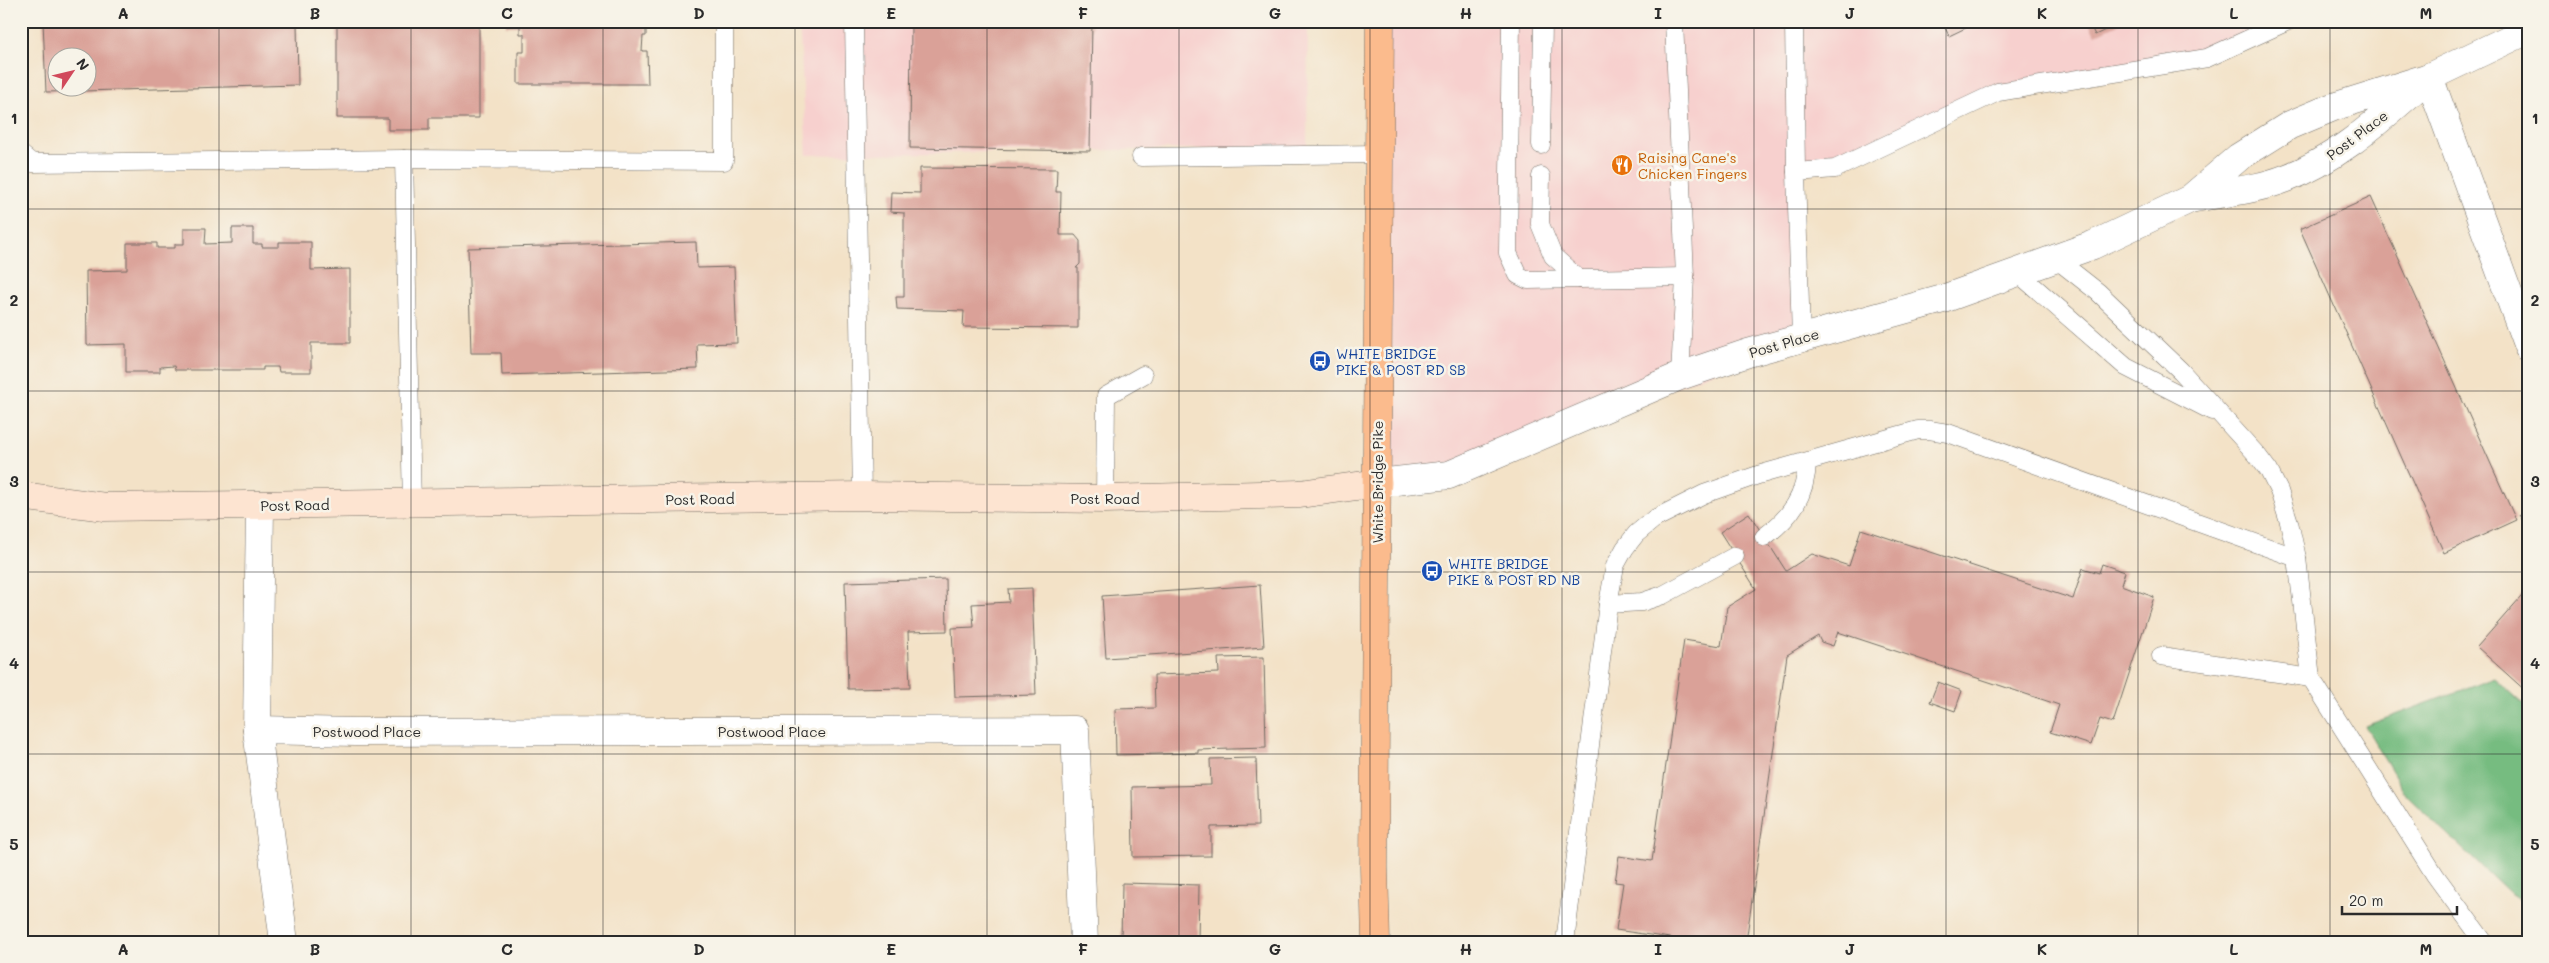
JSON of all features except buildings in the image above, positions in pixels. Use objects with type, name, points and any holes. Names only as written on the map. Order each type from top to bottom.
[{"type":"main road","name":"White Bridge Pike","points":[[1376,942],[1374,858],[1380,21]]},
{"type":"street","name":"Post Place","points":[[2190,199],[2238,157],[2290,125],[2333,107],[2429,77],[2528,30]]},
{"type":"street","name":"Post Place","points":[[1378,483],[1449,475],[1680,376],[1748,353],[1943,299],[2018,273],[2092,245],[2190,199],[2286,179],[2330,158],[2429,77]]},
{"type":"street","points":[[2429,77],[2528,347]]},
{"type":"street","name":"Post Road","points":[[21,496],[105,507],[862,496],[1104,499],[1300,494],[1378,483]]},
{"type":"street","points":[[260,506],[257,730],[284,942]]},
{"type":"street","name":"Postwood Place","points":[[257,730],[356,732],[1075,730],[1084,942]]},
{"type":"lane","points":[[21,154],[32,163],[404,159],[724,162],[724,21]]},
{"type":"lane","points":[[854,21],[862,496]]},
{"type":"lane","points":[[1511,21],[1508,254],[1518,275],[1528,280],[1685,277]]},
{"type":"lane","points":[[1541,145],[1543,21]]},
{"type":"lane","points":[[1674,21],[1685,277],[1680,376]]},
{"type":"lane","points":[[1794,21],[1800,338]]},
{"type":"lane","points":[[1796,172],[1834,169],[1998,92],[2207,58],[2288,21]]},
{"type":"lane","points":[[1142,157],[1378,154]]},
{"type":"lane","points":[[404,159],[412,504]]},
{"type":"lane","points":[[1541,176],[1540,224],[1552,256],[1579,279]]},
{"type":"lane","points":[[2056,259],[2098,292],[2174,364],[2257,455],[2269,471],[2279,491],[2298,558],[2311,678],[2435,875],[2484,942]]},
{"type":"lane","points":[[2018,273],[2126,367],[2220,415]]},
{"type":"lane","points":[[1104,499],[1106,396],[1143,375]]},
{"type":"lane","points":[[1566,942],[1608,604],[1615,566],[1625,548],[1636,534],[1654,519],[1704,494],[1758,475],[1918,430],[1940,431],[2298,558]]},
{"type":"lane","points":[[1764,537],[1779,525],[1798,502],[1806,478],[1807,462]]},
{"type":"lane","points":[[1608,604],[1642,602],[1663,595],[1735,556]]},
{"type":"lane","points":[[2160,656],[2311,678]]},
{"type":"shaded area","points":[[799,21],[1308,21],[1307,147],[807,155]]},
{"type":"shaded area","points":[[1382,21],[2288,21],[2207,58],[1998,92],[1835,169],[1796,172],[1801,338],[1495,457],[1378,483]]},
{"type":"green space","points":[[2495,678],[2528,708],[2528,905],[2509,893],[2407,796],[2365,726]]},
{"type":"place","name":"Raising Cane's Chicken Fingers","points":[[1622,165]]},
{"type":"place","name":"WHITE BRIDGE PIKE & POST RD SB","points":[[1320,361]]},
{"type":"place","name":"WHITE BRIDGE PIKE & POST RD NB","points":[[1432,571]]}]
